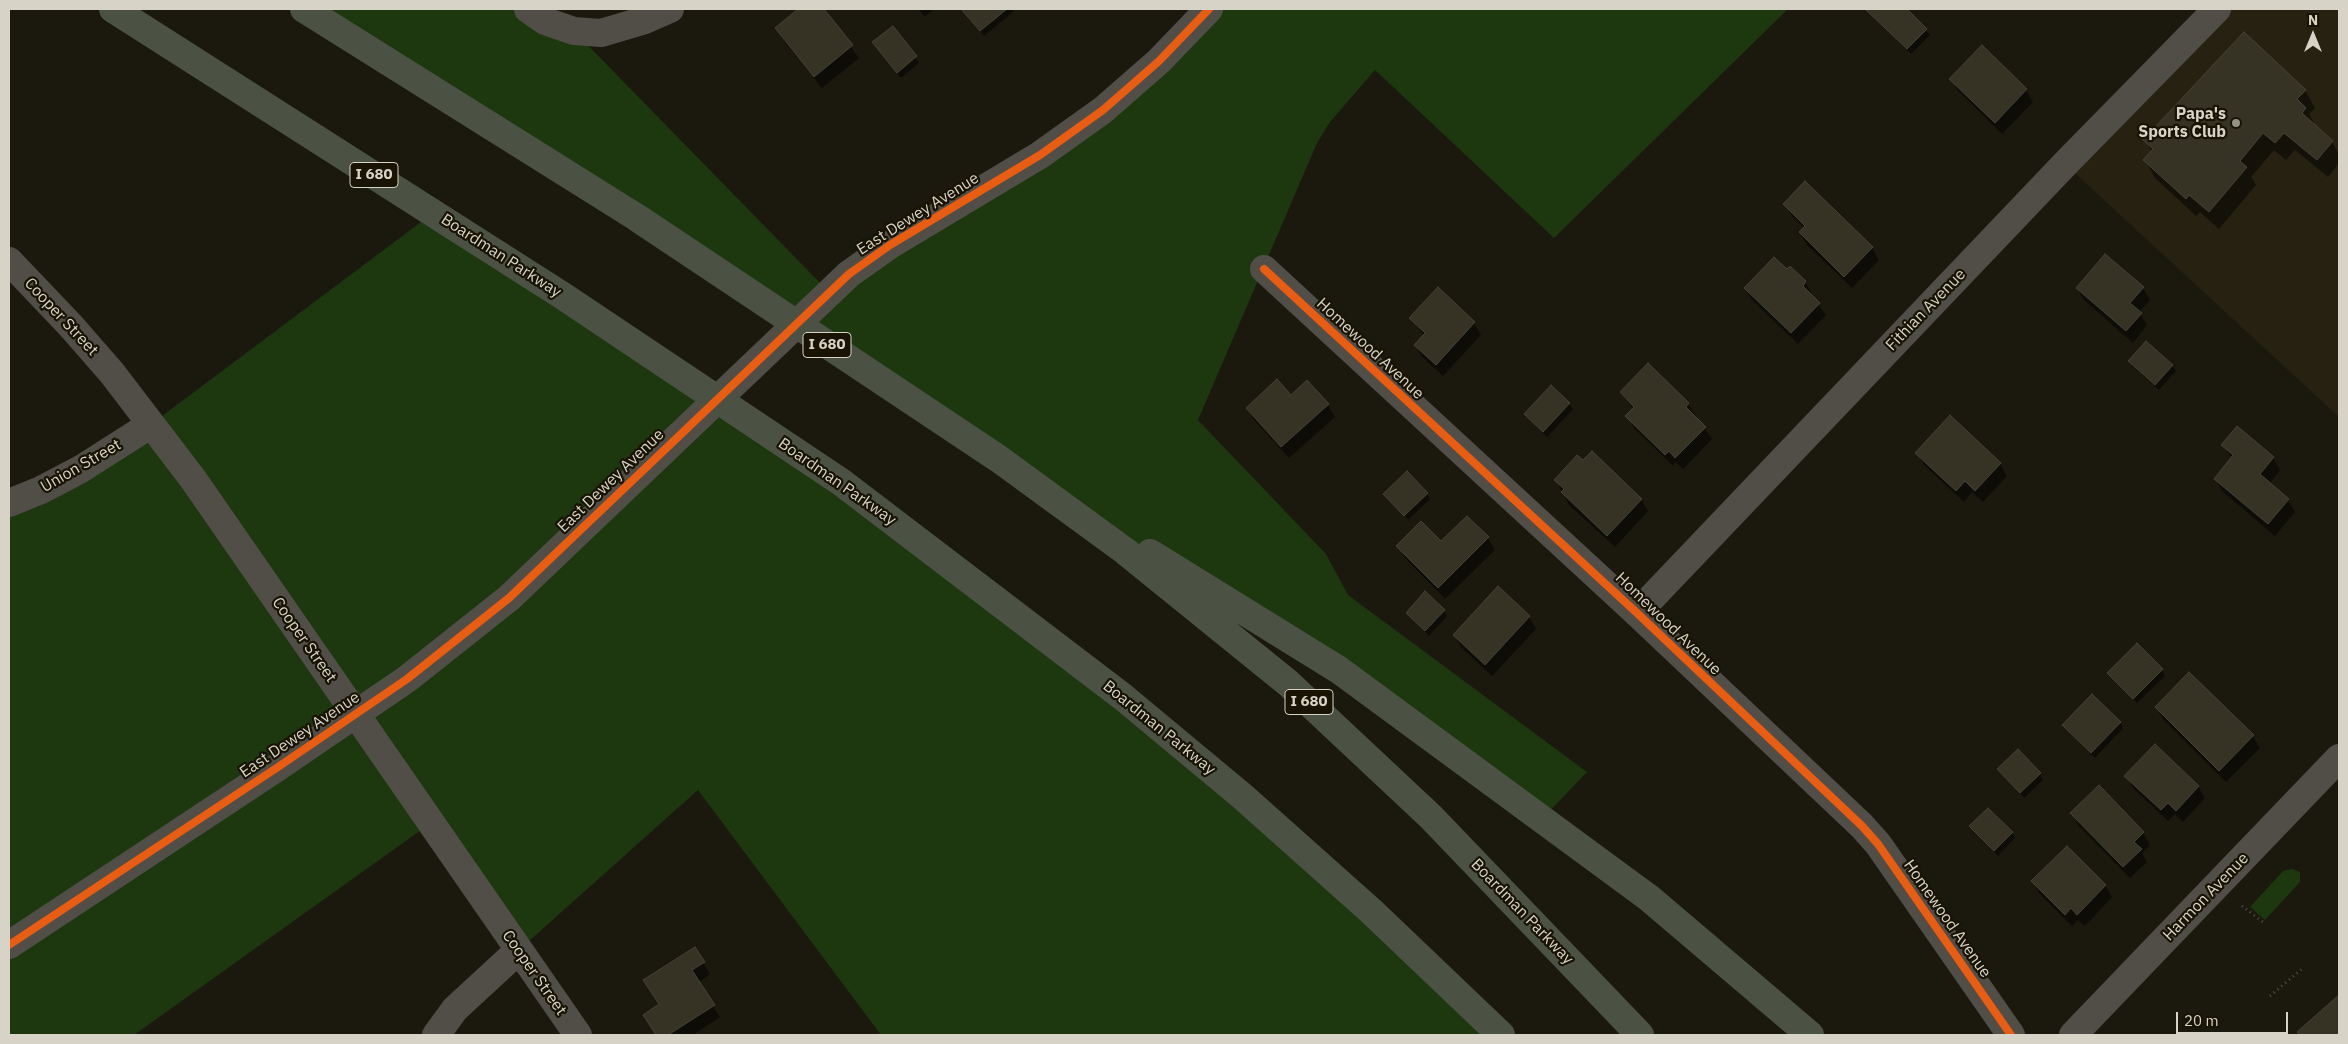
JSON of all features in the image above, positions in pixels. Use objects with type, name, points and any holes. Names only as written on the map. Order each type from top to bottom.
[{"type":"highway","name":"Boardman Parkway","points":[[114,9],[563,296],[841,482],[1123,697],[1198,759],[1371,911],[1502,1035]]},
{"type":"highway","name":"Boardman Parkway","points":[[304,9],[636,217],[998,459],[1125,551],[1288,683],[1431,817],[1640,1035]]},
{"type":"highway","points":[[998,459],[1339,670],[1649,898],[1810,1035]]},
{"type":"street","points":[[528,9],[545,21],[574,31],[601,32],[645,20],[670,9]]},
{"type":"street","name":"East Dewey Avenue","points":[[9,945],[407,679],[509,598],[849,274],[890,245],[1040,155],[1095,115],[1159,61],[1209,9]]},
{"type":"street","name":"Fithian Avenue","points":[[1637,613],[2058,171],[2217,9]]},
{"type":"street","name":"Cooper Street","points":[[9,261],[71,326],[112,373],[193,479],[578,1035]]},
{"type":"street","name":"Homewood Avenue","points":[[1264,269],[1637,613],[1878,844],[2011,1035]]},
{"type":"street","name":"Union Street","points":[[9,503],[41,490],[81,469],[150,425]]},
{"type":"street","name":"Harmon Avenue","points":[[2073,1035],[2339,758]]},
{"type":"street","points":[[436,1035],[455,1009],[519,950]]},
{"type":"path","points":[[2242,905],[2263,922]]},
{"type":"path","points":[[2270,996],[2302,968]]},
{"type":"shaded area","points":[[2217,9],[2339,9],[2339,417],[2065,164]]},
{"type":"green space","points":[[304,9],[528,9],[574,31],[830,293],[1040,155],[1209,9],[1788,9],[1554,238],[1375,70],[1330,122],[1317,143],[1198,420],[1326,554],[1348,595],[1587,772],[1542,819],[999,459]]},
{"type":"green space","points":[[433,213],[1123,697],[1501,1035],[881,1035],[698,790],[519,950],[431,823],[134,1035],[9,1035],[9,503],[150,425]]},
{"type":"green space","points":[[2292,869],[2300,872],[2300,882],[2265,920],[2250,907],[2283,871]]},
{"type":"building","points":[[798,9],[824,9],[853,45],[814,77],[775,28]]},
{"type":"building","points":[[961,9],[1007,9],[980,31]]},
{"type":"building","points":[[1865,9],[1907,9],[1927,29],[1907,49]]},
{"type":"building","points":[[893,26],[917,56],[897,73],[872,42]]},
{"type":"building","name":"Papa's Sports Club","points":[[2244,32],[2306,90],[2297,99],[2306,108],[2302,113],[2333,141],[2317,160],[2284,133],[2275,143],[2263,133],[2240,161],[2247,167],[2209,212],[2189,195],[2186,199],[2143,160],[2153,149],[2143,140]]},
{"type":"building","points":[[1982,45],[2027,89],[1995,123],[1949,79]]},
{"type":"building","points":[[1805,181],[1873,247],[1844,277],[1799,232],[1805,226],[1783,204]]},
{"type":"building","points":[[2105,254],[2144,287],[2130,303],[2142,313],[2126,331],[2076,288]]},
{"type":"building","points":[[1774,257],[1787,269],[1790,266],[1806,281],[1803,286],[1820,303],[1791,333],[1744,288]]},
{"type":"building","points":[[1438,287],[1475,322],[1436,365],[1414,345],[1425,333],[1409,318]]},
{"type":"building","points":[[2146,341],[2173,365],[2155,385],[2128,361]]},
{"type":"building","points":[[1648,363],[1689,403],[1686,407],[1706,427],[1675,458],[1669,451],[1665,455],[1625,416],[1634,407],[1620,392]]},
{"type":"building","points":[[1277,379],[1291,395],[1307,380],[1329,404],[1281,447],[1246,408]]},
{"type":"building","points":[[1551,385],[1570,403],[1543,432],[1524,414]]},
{"type":"building","points":[[1950,415],[2001,463],[1975,491],[1965,481],[1956,491],[1915,453]]},
{"type":"building","points":[[2237,426],[2274,457],[2260,474],[2289,499],[2268,524],[2214,479],[2233,455],[2221,445]]},
{"type":"building","points":[[1592,451],[1642,499],[1607,536],[1561,492],[1564,489],[1554,480],[1577,455],[1583,460]]},
{"type":"building","points":[[1407,471],[1428,493],[1404,516],[1383,494]]},
{"type":"building","points":[[1467,516],[1489,537],[1438,588],[1396,546],[1421,521],[1441,541]]},
{"type":"building","points":[[1498,586],[1530,616],[1485,665],[1453,635]]},
{"type":"building","points":[[1425,591],[1445,610],[1425,631],[1406,613]]},
{"type":"building","points":[[2137,643],[2163,669],[2133,699],[2107,673]]},
{"type":"building","points":[[2189,672],[2254,735],[2219,771],[2155,707]]},
{"type":"building","points":[[2092,694],[2121,722],[2091,753],[2062,725]]},
{"type":"building","points":[[2155,744],[2199,786],[2176,811],[2168,803],[2161,810],[2124,776]]},
{"type":"building","points":[[2018,749],[2041,773],[2020,793],[1997,769]]},
{"type":"building","points":[[2099,785],[2144,832],[2134,842],[2142,849],[2123,867],[2070,813]]},
{"type":"building","points":[[1988,808],[2013,832],[1994,851],[1969,826]]},
{"type":"building","points":[[2067,846],[2106,885],[2077,915],[2071,908],[2065,915],[2031,881]]},
{"type":"building","points":[[695,947],[705,962],[692,970],[715,1005],[668,1035],[656,1035],[643,1015],[659,1004],[643,980]]},
{"type":"building","points":[[2339,995],[2339,1035],[2300,1035],[2297,1032]]},
{"type":"cycle path","points":[[9,945],[407,679],[509,598],[849,274],[890,245],[1040,155],[1103,110],[1159,61],[1209,9]]},
{"type":"cycle path","points":[[1264,269],[1637,613],[1862,826],[1878,844],[2011,1035]]},
{"type":"place","name":"Papa's Sports Club","points":[[2236,123]]}]
